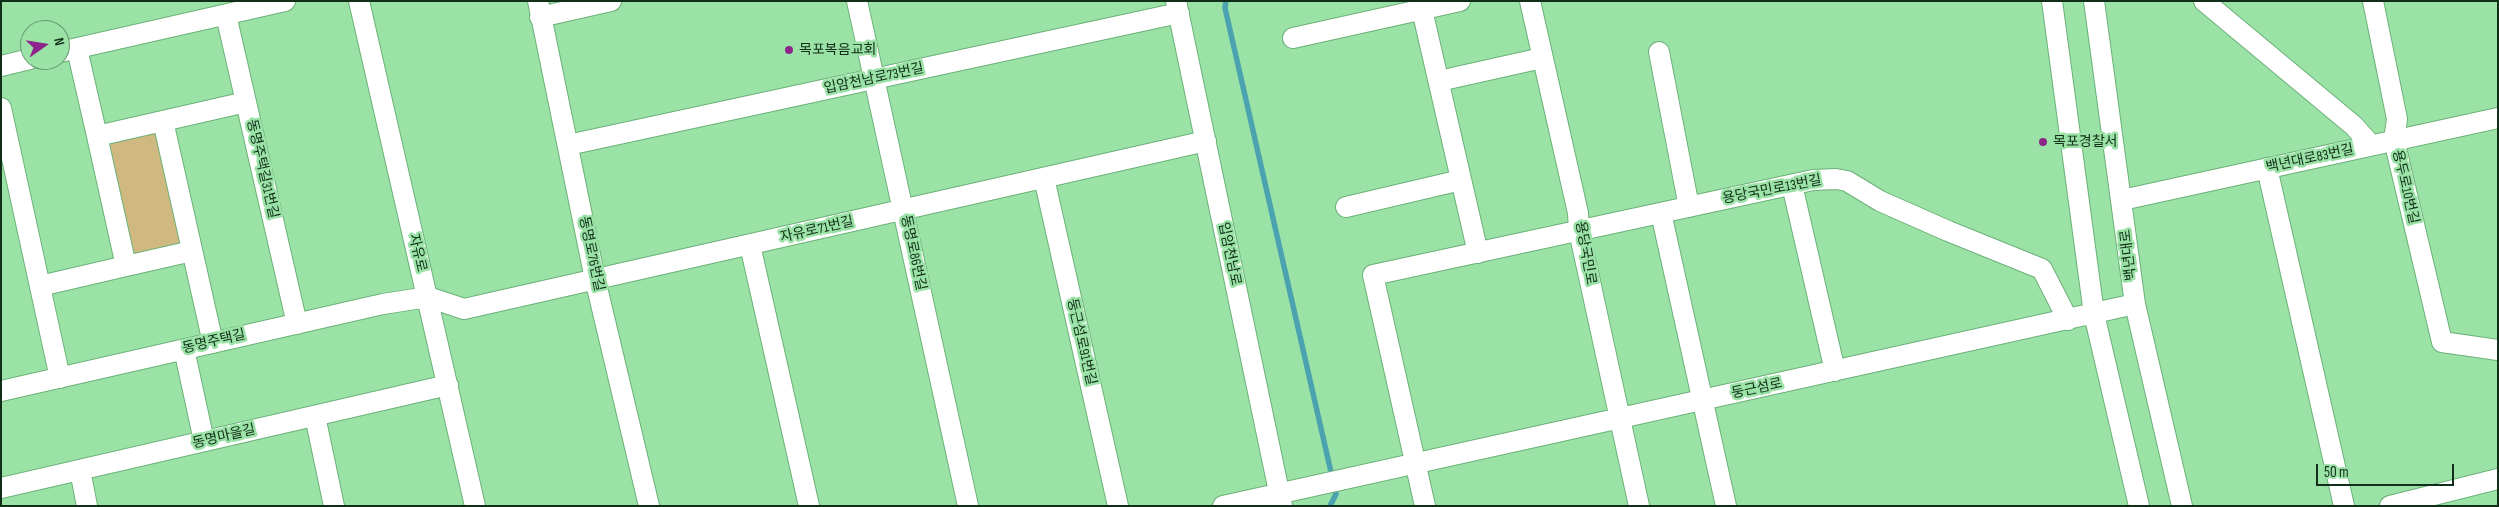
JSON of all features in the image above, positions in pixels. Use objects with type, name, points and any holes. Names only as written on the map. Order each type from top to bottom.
[{"type":"street","points":[[70,51],[285,1]]},
{"type":"street","name":"자유로","points":[[359,1],[475,506]]},
{"type":"street","points":[[539,9],[611,1]]},
{"type":"street","name":"동명로86번길","points":[[857,1],[968,506]]},
{"type":"street","points":[[1293,38],[1421,6],[1460,1]]},
{"type":"street","name":"용당국민로","points":[[1530,1],[1578,213],[1579,231],[1639,506]]},
{"type":"street","points":[[2052,1],[2094,314],[2139,506]]},
{"type":"street","name":"백년대로","points":[[2094,1],[2122,200],[2134,304],[2182,506]]},
{"type":"street","points":[[2204,1],[2354,126],[2371,145]]},
{"type":"street","name":"용두로10번길","points":[[2373,1],[2397,119],[2394,140],[2442,342],[2498,350]]},
{"type":"street","points":[[1421,6],[1478,253]]},
{"type":"street","name":"입암천남로73번길","points":[[568,145],[874,79],[1178,7]]},
{"type":"street","name":"입암천남로","points":[[1178,7],[1283,497]]},
{"type":"street","name":"동명로76번길","points":[[539,9],[595,278],[649,506]]},
{"type":"street","name":"동명주택길31번길","points":[[226,15],[297,324]]},
{"type":"street","points":[[1659,52],[1689,207]]},
{"type":"street","points":[[70,54],[97,136],[126,266]]},
{"type":"street","points":[[1439,81],[1542,58]]},
{"type":"street","points":[[1,66],[20,61]]},
{"type":"street","points":[[97,136],[246,102]]},
{"type":"street","points":[[1,108],[8,173],[40,286],[60,378]]},
{"type":"street","name":"백년대로83번길","points":[[2122,200],[2498,118]]},
{"type":"street","points":[[163,121],[213,343]]},
{"type":"street","name":"자유로71번길","points":[[428,298],[464,309],[595,278],[904,211],[1206,141]]},
{"type":"street","points":[[2267,168],[2344,506]]},
{"type":"street","name":"둥근섬로91번길","points":[[1044,178],[1118,506]]},
{"type":"street","points":[[1346,207],[1461,180]]},
{"type":"street","name":"용당국민로13번길","points":[[1416,464],[1373,275],[1813,180],[1847,181],[1880,201],[2042,269],[2068,320]]},
{"type":"street","points":[[1792,185],[1835,371]]},
{"type":"street","points":[[1661,213],[1726,506]]},
{"type":"street","points":[[750,245],[809,506]]},
{"type":"street","points":[[40,286],[192,251]]},
{"type":"street","name":"동명주택길","points":[[1,391],[383,304],[428,298]]},
{"type":"street","name":"둥근섬로","points":[[1283,497],[1378,472],[2134,304]]},
{"type":"street","points":[[184,349],[204,441]]},
{"type":"street","name":"동명마을길","points":[[1,488],[448,386]]},
{"type":"street","points":[[315,416],[328,505]]},
{"type":"street","points":[[1416,464],[1425,506]]},
{"type":"street","points":[[80,470],[87,506]]},
{"type":"street","points":[[2390,506],[2498,479]]},
{"type":"street","points":[[1223,506],[1283,497]]},
{"type":"shaded area","points":[[155,129],[182,248],[130,259],[104,140]]},
{"type":"waterway","points":[[1226,1],[1225,8],[1336,494],[1330,506]]},
{"type":"place","name":"목포복음교회","points":[[789,50]]},
{"type":"place","name":"목포경찰서","points":[[2043,142]]}]
